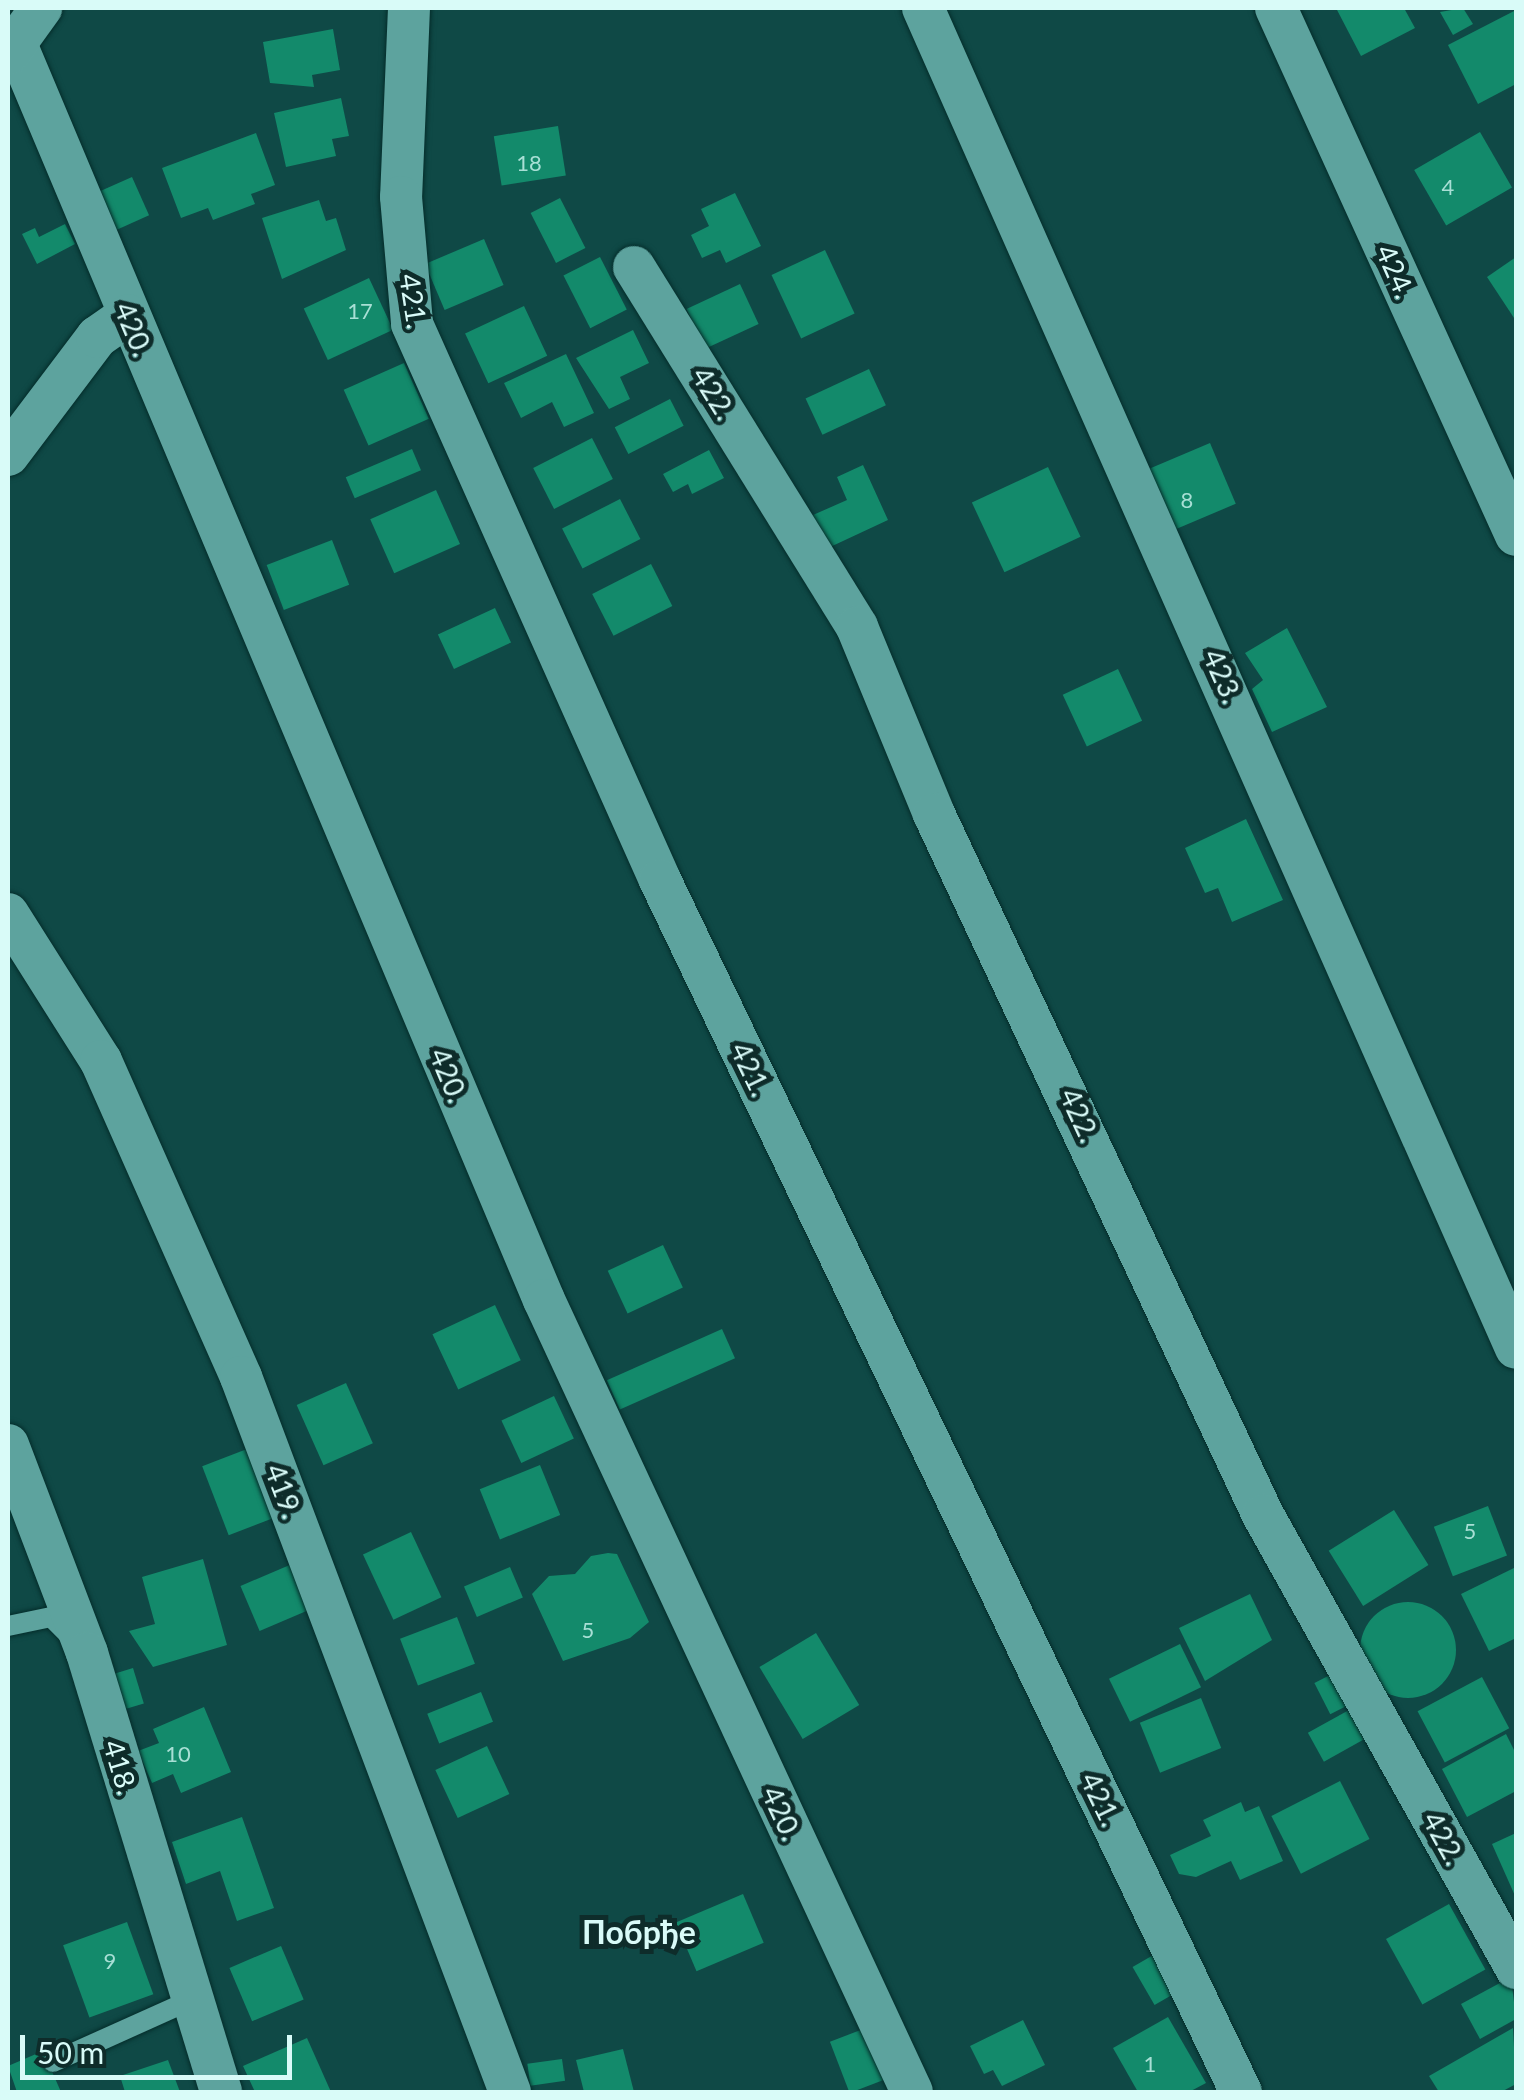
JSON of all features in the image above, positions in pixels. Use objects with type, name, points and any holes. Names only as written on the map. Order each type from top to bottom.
[{"type":"street","points":[[12,49],[42,8]]},
{"type":"street","name":"421.","points":[[409,8],[401,197],[412,324],[660,880],[1241,2092]]},
{"type":"street","name":"423.","points":[[923,8],[1516,1348]]},
{"type":"street","name":"424.","points":[[1276,8],[1516,536]]},
{"type":"street","name":"420.","points":[[12,49],[128,314],[544,1300],[912,2092]]},
{"type":"street","name":"422.","points":[[634,267],[857,628],[934,814],[1263,1516],[1516,1968]]},
{"type":"street","points":[[8,454],[97,337],[128,314]]},
{"type":"street","name":"419.","points":[[8,914],[101,1061],[241,1377],[510,2092]]},
{"type":"street","name":"418.","points":[[8,1445],[87,1653],[221,2092]]},
{"type":"lane","points":[[8,1626],[52,1617],[87,1653]]},
{"type":"lane","points":[[53,2062],[191,2000]]},
{"type":"building","points":[[1336,8],[1404,8],[1415,28],[1361,56]]},
{"type":"building","points":[[1463,8],[1473,24],[1453,35],[1440,12]]},
{"type":"building","points":[[1516,10],[1516,84],[1478,104],[1448,45]]},
{"type":"building","points":[[333,29],[340,70],[312,75],[314,87],[270,83],[263,42]]},
{"type":"building","points":[[341,98],[349,136],[332,139],[336,156],[286,167],[274,113]]},
{"type":"building","points":[[558,126],[566,175],[502,186],[494,136]]},
{"type":"building","points":[[1480,132],[1512,187],[1446,225],[1414,170]]},
{"type":"building","points":[[256,133],[275,185],[251,194],[255,204],[213,220],[208,208],[181,218],[162,168]]},
{"type":"building","points":[[132,177],[149,215],[111,232],[94,194]]},
{"type":"building","points":[[735,193],[761,246],[726,263],[720,250],[702,258],[691,235],[709,226],[701,209]]},
{"type":"building","points":[[560,198],[585,248],[556,263],[531,213]]},
{"type":"building","points":[[319,200],[326,221],[336,218],[346,250],[282,279],[262,218]]},
{"type":"building","points":[[65,224],[75,244],[37,264],[22,234],[35,228],[39,237]]},
{"type":"building","points":[[484,239],[504,285],[445,310],[425,264]]},
{"type":"building","points":[[825,250],[855,313],[801,338],[772,275]]},
{"type":"building","points":[[600,257],[627,310],[590,328],[563,276]]},
{"type":"building","points":[[1516,257],[1516,321],[1487,277]]},
{"type":"building","points":[[369,278],[393,330],[328,360],[304,308]]},
{"type":"building","points":[[740,284],[759,324],[705,349],[687,309]]},
{"type":"building","points":[[524,306],[547,356],[488,383],[465,333]]},
{"type":"building","points":[[633,330],[649,363],[620,377],[630,399],[609,409],[576,358]]},
{"type":"building","points":[[566,354],[594,413],[564,427],[552,402],[521,418],[504,383]]},
{"type":"building","points":[[404,363],[429,419],[369,446],[344,390]]},
{"type":"building","points":[[869,369],[886,405],[822,435],[806,399]]},
{"type":"building","points":[[670,399],[684,426],[628,454],[615,427]]},
{"type":"building","points":[[592,438],[613,479],[554,509],[533,468]]},
{"type":"building","points":[[1210,443],[1236,504],[1175,530],[1149,469]]},
{"type":"building","points":[[412,449],[421,470],[355,498],[346,477]]},
{"type":"building","points":[[709,450],[724,478],[692,494],[688,484],[673,492],[663,474]]},
{"type":"building","points":[[863,465],[888,520],[828,548],[813,515],[847,500],[837,477]]},
{"type":"building","points":[[1048,467],[1081,537],[1004,572],[972,502]]},
{"type":"building","points":[[436,490],[460,544],[394,573],[370,519]]},
{"type":"building","points":[[620,499],[640,539],[583,569],[562,529]]},
{"type":"building","points":[[332,540],[349,585],[284,610],[267,565]]},
{"type":"building","points":[[651,564],[672,606],[614,636],[592,594]]},
{"type":"building","points":[[495,608],[511,642],[454,669],[438,635]]},
{"type":"building","points":[[1287,628],[1327,707],[1272,732],[1252,689],[1263,680],[1245,653]]},
{"type":"building","points":[[1118,669],[1142,721],[1087,746],[1063,695]]},
{"type":"building","points":[[1246,819],[1283,900],[1232,922],[1218,888],[1205,893],[1185,848]]},
{"type":"building","points":[[663,1245],[683,1288],[628,1313],[608,1271]]},
{"type":"building","points":[[495,1305],[521,1360],[458,1389],[432,1334]]},
{"type":"building","points":[[722,1329],[735,1358],[620,1409],[607,1380]]},
{"type":"building","points":[[346,1383],[373,1443],[324,1465],[297,1405]]},
{"type":"building","points":[[554,1396],[574,1439],[521,1463],[501,1421]]},
{"type":"building","points":[[247,1449],[274,1518],[229,1535],[202,1466]]},
{"type":"building","points":[[540,1465],[560,1515],[500,1539],[480,1489]]},
{"type":"building","points":[[1488,1506],[1507,1555],[1453,1576],[1434,1527]]},
{"type":"building","points":[[1394,1510],[1428,1565],[1363,1606],[1329,1551]]},
{"type":"building","points":[[411,1532],[441,1597],[393,1620],[363,1554]]},
{"type":"building","points":[[617,1554],[649,1622],[630,1638],[563,1661],[532,1594],[549,1576],[575,1574],[591,1556]]},
{"type":"building","points":[[203,1559],[227,1645],[153,1667],[129,1631],[155,1624],[142,1577]]},
{"type":"building","points":[[292,1564],[311,1609],[260,1631],[240,1586]]},
{"type":"building","points":[[510,1567],[523,1597],[477,1617],[464,1587]]},
{"type":"building","points":[[1516,1567],[1516,1638],[1489,1651],[1461,1594]]},
{"type":"building","points":[[1250,1594],[1272,1640],[1205,1681],[1179,1628]]},
{"type":"building","points":[[1408,1602],[1426,1606],[1442,1616],[1452,1632],[1456,1650],[1452,1668],[1442,1684],[1426,1694],[1408,1698],[1390,1694],[1374,1684],[1364,1668],[1360,1650],[1364,1632],[1374,1616],[1390,1606]]},
{"type":"building","points":[[457,1617],[475,1664],[418,1686],[400,1639]]},
{"type":"building","points":[[816,1633],[859,1705],[803,1739],[759,1667]]},
{"type":"building","points":[[1180,1644],[1201,1687],[1130,1722],[1109,1679]]},
{"type":"building","points":[[133,1668],[144,1703],[111,1713],[100,1678]]},
{"type":"building","points":[[1334,1673],[1350,1704],[1330,1714],[1314,1683]]},
{"type":"building","points":[[1482,1677],[1509,1728],[1445,1762],[1418,1711]]},
{"type":"building","points":[[481,1692],[493,1722],[439,1743],[427,1714]]},
{"type":"building","points":[[1201,1698],[1221,1748],[1160,1773],[1140,1723]]},
{"type":"building","points":[[204,1707],[231,1772],[181,1793],[173,1774],[152,1783],[138,1751],[159,1743],[153,1729]]},
{"type":"building","points":[[1349,1710],[1365,1739],[1324,1762],[1308,1733]]},
{"type":"building","points":[[1506,1734],[1516,1754],[1516,1791],[1467,1817],[1442,1769]]},
{"type":"building","points":[[487,1746],[509,1794],[458,1818],[435,1770]]},
{"type":"building","points":[[1340,1781],[1370,1839],[1301,1874],[1271,1816]]},
{"type":"building","points":[[1241,1802],[1245,1812],[1259,1806],[1283,1861],[1240,1880],[1231,1861],[1196,1877],[1179,1874],[1170,1855],[1211,1836],[1203,1820]]},
{"type":"building","points":[[242,1817],[274,1908],[237,1921],[220,1871],[186,1884],[172,1842]]},
{"type":"building","points":[[1516,1833],[1516,1898],[1492,1844]]},
{"type":"building","points":[[743,1894],[764,1943],[697,1971],[676,1923]]},
{"type":"building","points":[[1449,1904],[1485,1970],[1422,2005],[1386,1939]]},
{"type":"building","points":[[127,1922],[153,1994],[89,2018],[63,1945]]},
{"type":"building","points":[[281,1946],[304,1999],[252,2021],[229,1968]]},
{"type":"building","points":[[1162,1950],[1184,1988],[1155,2005],[1133,1967]]},
{"type":"building","points":[[1511,1977],[1516,2019],[1480,2039],[1461,2004]]},
{"type":"building","points":[[1168,2017],[1206,2083],[1189,2092],[1138,2092],[1113,2048]]},
{"type":"building","points":[[1023,2020],[1045,2065],[1002,2086],[993,2070],[984,2074],[970,2046]]},
{"type":"building","points":[[871,2026],[891,2077],[849,2092],[830,2042]]},
{"type":"building","points":[[1513,2028],[1516,2084],[1501,2092],[1439,2092],[1429,2076]]},
{"type":"building","points":[[307,2038],[331,2092],[255,2092],[243,2066]]},
{"type":"building","points":[[623,2049],[634,2092],[584,2092],[576,2060]]},
{"type":"building","points":[[43,2051],[61,2092],[17,2092],[8,2066]]},
{"type":"building","points":[[562,2059],[565,2081],[530,2086],[527,2064]]},
{"type":"building","points":[[168,2060],[180,2092],[125,2092],[120,2076]]},
{"type":"district","name":"Побрђе","points":[[639,1932]]}]
